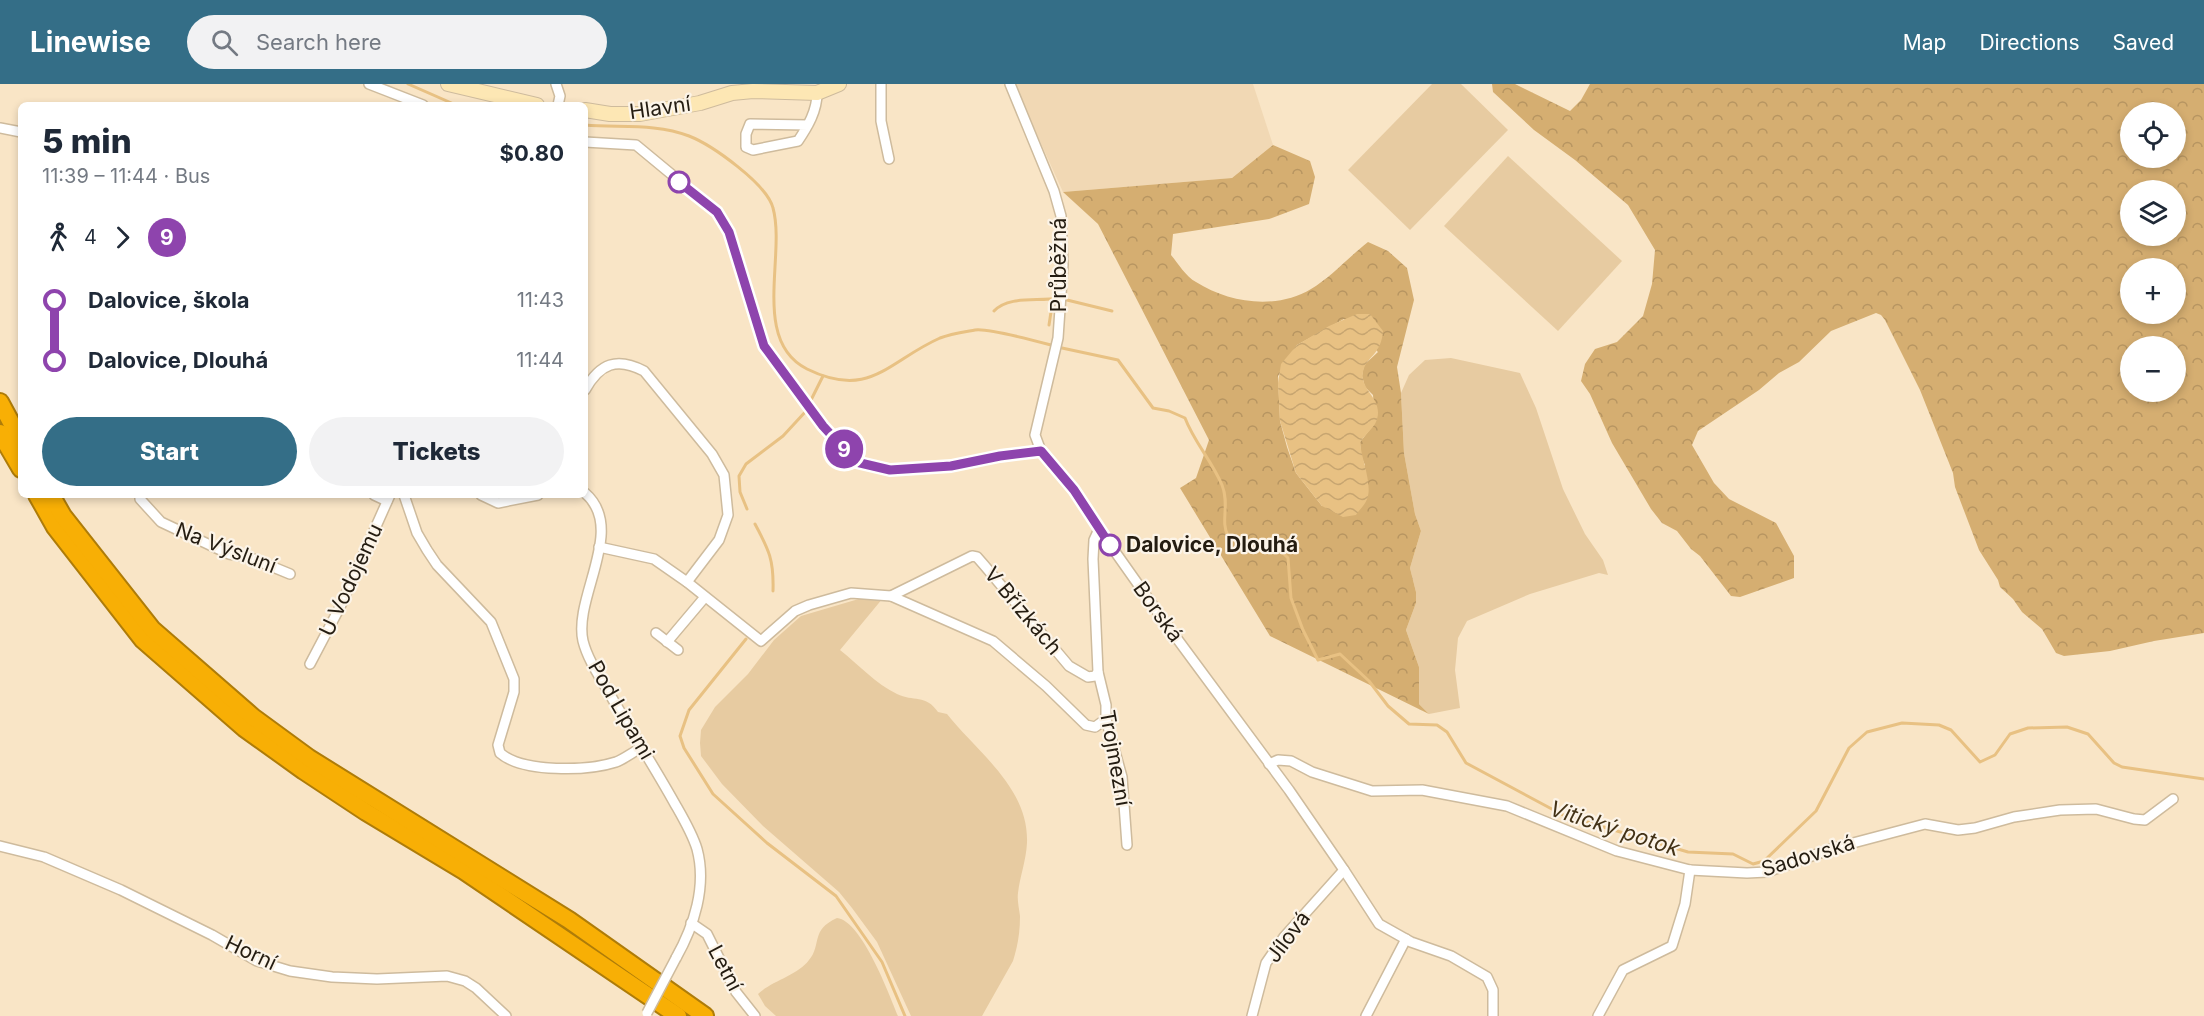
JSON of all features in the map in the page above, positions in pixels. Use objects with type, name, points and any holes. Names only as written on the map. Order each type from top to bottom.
[{"type":"highway","points":[[0,402],[18,435]]},
{"type":"highway","points":[[0,433],[18,464]]},
{"type":"highway","points":[[38,498],[55,527],[143,640],[244,728],[304,771],[366,812],[464,871],[678,1016]]},
{"type":"highway","points":[[53,498],[63,516],[152,629],[253,717],[318,763],[569,920],[705,1016]]},
{"type":"street","points":[[369,84],[415,102]]},
{"type":"street","points":[[448,84],[523,102]]},
{"type":"street","points":[[556,84],[560,96],[559,102]]},
{"type":"street","name":"Hlavní","points":[[588,110],[610,114],[640,114],[700,103],[732,93],[753,91],[817,93],[839,84]]},
{"type":"street","points":[[881,84],[881,121],[889,159]]},
{"type":"street","name":"Průběžná","points":[[1010,84],[1054,191],[1061,216],[1063,265],[1058,338],[1035,435],[1041,451]]},
{"type":"street","points":[[808,124],[750,124],[745,140],[746,147],[753,150],[798,141],[808,124],[814,112],[817,93]]},
{"type":"street","points":[[0,128],[18,131]]},
{"type":"street","points":[[588,142],[636,145],[717,212],[733,243],[764,346],[823,426],[856,462],[890,470],[951,466],[1000,456],[1041,451]]},
{"type":"street","points":[[588,384],[591,379],[608,365],[632,364],[645,371],[712,453],[724,475],[729,515],[719,540],[687,582]]},
{"type":"street","name":"Borská","points":[[1041,451],[1074,490],[1099,529],[1269,765],[1289,789],[1378,924],[1406,939],[1450,956],[1487,977],[1493,990],[1493,1016]]},
{"type":"street","name":"Pod Lipami","points":[[588,496],[594,502],[599,514],[599,547],[582,625],[583,640],[588,655],[640,747],[668,790],[697,849],[700,897],[691,923]]},
{"type":"street","name":"Na Výsluní","points":[[140,498],[161,522],[229,554],[251,558],[290,574]]},
{"type":"street","name":"U Vodojemu","points":[[310,664],[340,607],[389,498]]},
{"type":"street","points":[[405,498],[417,533],[437,565],[491,622],[514,679],[514,692],[498,745],[500,753],[509,758],[544,768],[586,769],[619,761],[640,747]]},
{"type":"street","points":[[487,498],[498,504],[524,498]]},
{"type":"street","name":"V Břízkách","points":[[891,596],[972,556],[977,557],[1069,666],[1088,677],[1095,676],[1098,672],[1093,559],[1094,540],[1099,529]]},
{"type":"street","points":[[599,547],[654,559],[687,582],[760,641],[795,611],[809,605],[851,593],[891,596],[993,641],[1046,686],[1086,725],[1095,727],[1106,719]]},
{"type":"street","points":[[668,642],[705,597]]},
{"type":"street","points":[[656,633],[678,650]]},
{"type":"street","name":"Trojmezní","points":[[1098,672],[1106,705],[1106,719],[1122,777],[1127,844]]},
{"type":"street","name":"Sadovská","points":[[1269,765],[1278,760],[1291,761],[1312,772],[1372,791],[1422,790],[1507,806],[1617,851],[1690,870],[1747,873],[1767,872],[1834,848],[1925,824],[1958,830],[2014,817],[2084,809],[2096,809],[2145,820],[2174,799]]},
{"type":"street","name":"Horní","points":[[0,846],[44,857],[121,890],[191,923],[256,961],[290,970],[332,977],[377,979],[426,975],[447,976],[465,981],[476,988],[506,1016]]},
{"type":"street","name":"Jílová","points":[[1252,1016],[1266,963],[1284,937],[1344,870]]},
{"type":"street","points":[[1598,1016],[1623,970],[1672,946],[1685,904],[1690,870]]},
{"type":"street","points":[[646,1015],[676,958],[691,923]]},
{"type":"street","name":"Letní","points":[[691,923],[707,934],[736,992],[755,1016]]},
{"type":"street","points":[[1366,1016],[1406,939]]},
{"type":"shaded area","points":[[1014,84],[1253,84],[1273,145],[1232,178],[1063,192]]},
{"type":"shaded area","points":[[1432,84],[1461,84],[1508,130],[1410,230],[1348,170]]},
{"type":"shaded area","points":[[1508,156],[1622,261],[1558,331],[1444,226]]},
{"type":"shaded area","points":[[1451,358],[1520,373],[1536,408],[1563,489],[1585,534],[1603,560],[1608,575],[1599,573],[1530,594],[1467,621],[1458,638],[1455,670],[1460,708],[1429,714],[1419,704],[1419,667],[1406,630],[1416,603],[1416,592],[1410,568],[1421,531],[1415,514],[1404,453],[1401,393],[1409,375],[1425,360]]},
{"type":"shaded area","points":[[862,598],[883,598],[840,650],[889,690],[929,703],[938,712],[947,714],[999,772],[1020,805],[1027,843],[1018,893],[1020,922],[1018,938],[1013,961],[982,1016],[911,1016],[877,942],[852,908],[839,892],[763,826],[722,784],[701,756],[701,730],[715,707],[748,674],[774,640],[801,616]]},
{"type":"shaded area","points":[[837,918],[856,931],[865,945],[874,960],[898,1016],[776,1016],[765,1006],[758,994],[804,965],[813,954],[823,928]]},
{"type":"green space","points":[[1492,84],[1515,84],[1570,111],[1581,100],[1590,84],[2204,84],[2204,633],[2110,651],[2064,656],[2056,653],[2042,629],[2022,612],[2013,599],[2000,587],[1979,550],[1955,487],[1953,473],[1920,390],[1885,320],[1876,313],[1831,331],[1799,362],[1779,373],[1759,390],[1698,431],[1692,445],[1714,483],[1729,499],[1776,523],[1794,556],[1794,578],[1740,597],[1731,596],[1700,556],[1691,549],[1677,531],[1662,523],[1651,509],[1612,443],[1590,394],[1581,381],[1585,364],[1595,349],[1617,342],[1643,316],[1652,284],[1655,250],[1628,205],[1575,160],[1534,130],[1493,92]]},
{"type":"green space","points":[[1273,145],[1310,161],[1315,177],[1309,204],[1269,219],[1173,234],[1171,255],[1189,277],[1209,289],[1223,295],[1253,301],[1268,302],[1297,296],[1325,279],[1368,242],[1388,251],[1407,268],[1414,300],[1397,367],[1401,393],[1404,453],[1415,514],[1421,531],[1410,568],[1416,592],[1416,603],[1406,630],[1419,667],[1419,704],[1429,714],[1270,636],[1180,488],[1196,478],[1209,440],[1098,224],[1063,192],[1232,178]],"holes":[[[1344,319],[1378,352],[1364,365],[1362,376],[1365,387],[1373,395],[1375,423],[1360,442],[1361,456],[1365,465],[1322,506],[1296,473],[1287,447],[1280,421],[1278,376],[1297,345]]]},
{"type":"water","points":[[1357,314],[1370,314],[1383,331],[1377,351],[1367,362],[1363,372],[1365,385],[1378,408],[1378,416],[1375,424],[1360,442],[1369,486],[1367,499],[1356,515],[1343,517],[1322,506],[1296,473],[1280,421],[1278,383],[1281,364],[1297,345],[1329,326]]},
{"type":"waterway","name":"Vitický potok","points":[[408,84],[449,102]]},
{"type":"waterway","name":"Vitický potok","points":[[588,125],[664,129],[689,136],[724,156],[761,188],[773,208],[776,227],[774,296],[775,318],[780,339],[790,356],[807,369],[829,378],[863,379],[878,374],[940,338],[975,330],[1000,333],[1051,345]]},
{"type":"waterway","points":[[994,311],[1000,306],[1016,301],[1058,298]]},
{"type":"waterway","points":[[1049,325],[1053,299]]},
{"type":"waterway","points":[[1067,300],[1112,311]]},
{"type":"waterway","name":"Vitický potok","points":[[1062,348],[1118,360],[1153,408],[1169,411],[1185,418],[1222,485],[1228,536],[1276,546],[1288,558],[1291,598],[1318,660],[1340,654],[1369,681],[1388,706],[1409,724],[1437,725],[1447,732],[1466,763],[1563,815],[1688,852],[1733,854],[1753,864],[1764,861],[1816,811],[1849,748],[1867,732],[1902,723],[1939,725],[1951,730],[1980,762],[1995,755],[2010,734],[2028,728],[2067,727],[2088,734],[2114,763],[2122,767],[2204,779]]},
{"type":"waterway","points":[[811,400],[823,376]]},
{"type":"waterway","points":[[747,509],[740,492],[739,476],[746,464],[783,436],[807,410]]},
{"type":"waterway","points":[[755,524],[770,556],[773,591]]},
{"type":"waterway","points":[[746,639],[689,710],[680,736],[684,748],[713,794],[767,843],[836,896],[882,962],[905,1016]]},
{"type":"bus line","name":"9","points":[[679,182],[717,212],[729,232],[764,346],[823,426],[856,462],[890,470],[951,466],[1000,456],[1041,451],[1074,490],[1110,545]]},
{"type":"place","name":"Dalovice, Dlouhá","points":[[1110,545]]}]
